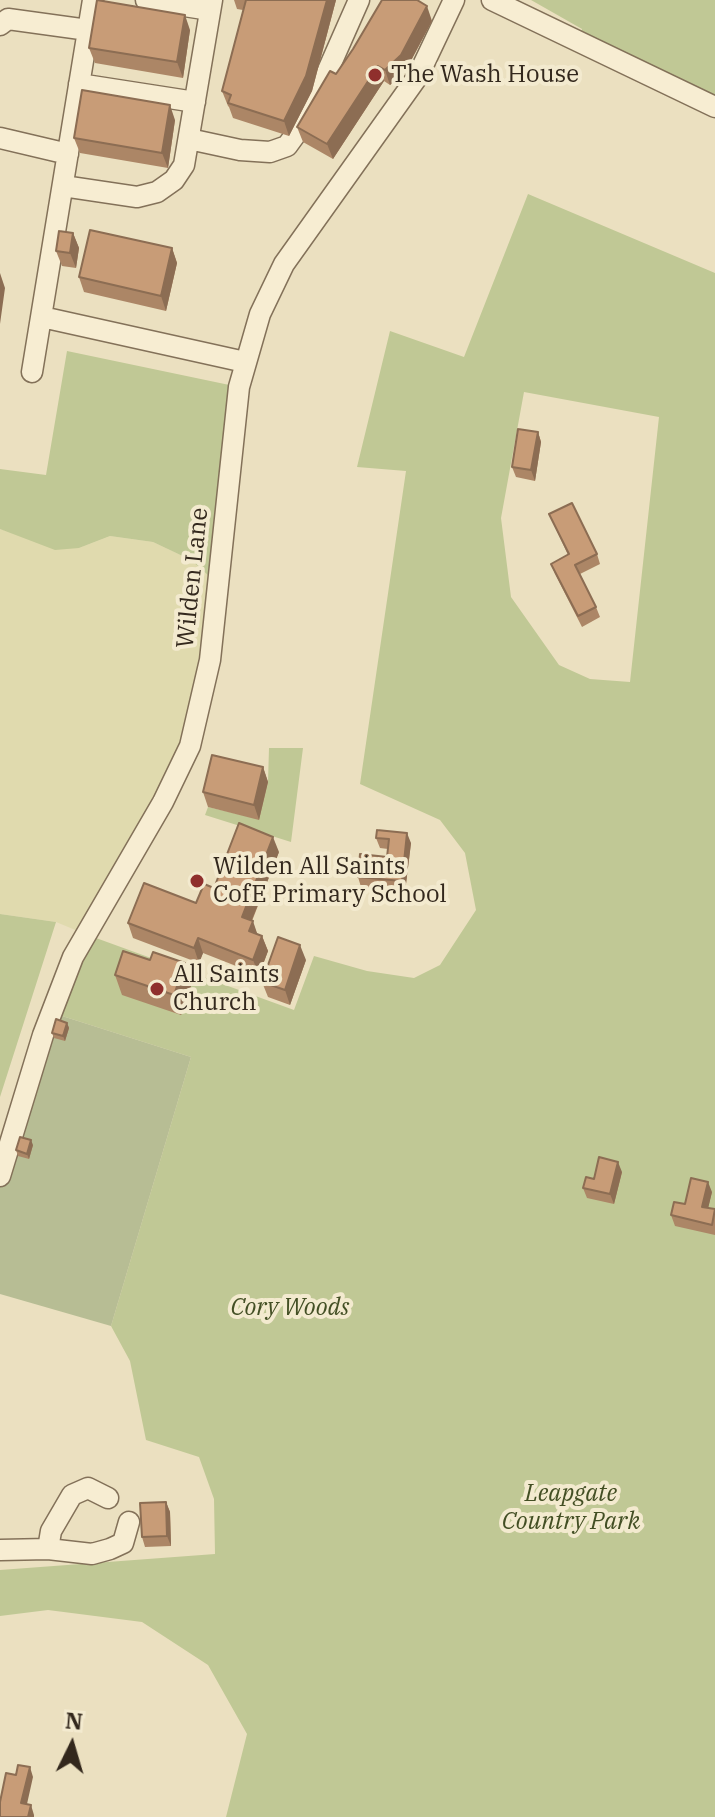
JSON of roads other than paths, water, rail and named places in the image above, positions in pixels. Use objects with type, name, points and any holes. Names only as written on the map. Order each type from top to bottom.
[{"type":"street","points":[[32,372],[93,0]]},
{"type":"street","points":[[63,186],[137,197],[157,192],[174,180],[184,165],[211,5],[146,0]]},
{"type":"street","points":[[189,139],[240,150],[270,152],[287,146],[306,120],[359,0]]},
{"type":"street","name":"Wilden Lane","points":[[0,1176],[46,1026],[73,957],[170,788],[190,746],[210,660],[234,425],[245,362],[264,303],[284,264],[418,76],[454,0]]},
{"type":"street","points":[[492,0],[715,107]]},
{"type":"street","points":[[0,25],[8,19],[88,30]]},
{"type":"street","points":[[79,84],[195,102]]},
{"type":"street","points":[[0,138],[68,154]]},
{"type":"street","points":[[42,317],[245,362]]},
{"type":"street","points":[[48,1549],[51,1531],[72,1495],[88,1488],[108,1498]]},
{"type":"street","points":[[0,1550],[48,1549],[70,1555],[92,1554],[123,1543],[129,1522]]},
{"type":"place","name":"The Wash House","points":[[375,75]]},
{"type":"place","name":"Wilden All Saints CofE Primary School","points":[[197,881]]},
{"type":"place","name":"All Saints Church","points":[[157,989]]},
{"type":"park label","name":"Cory Woods","points":[[290,1308]]},
{"type":"park label","name":"Leapgate Country Park","points":[[571,1508]]}]
